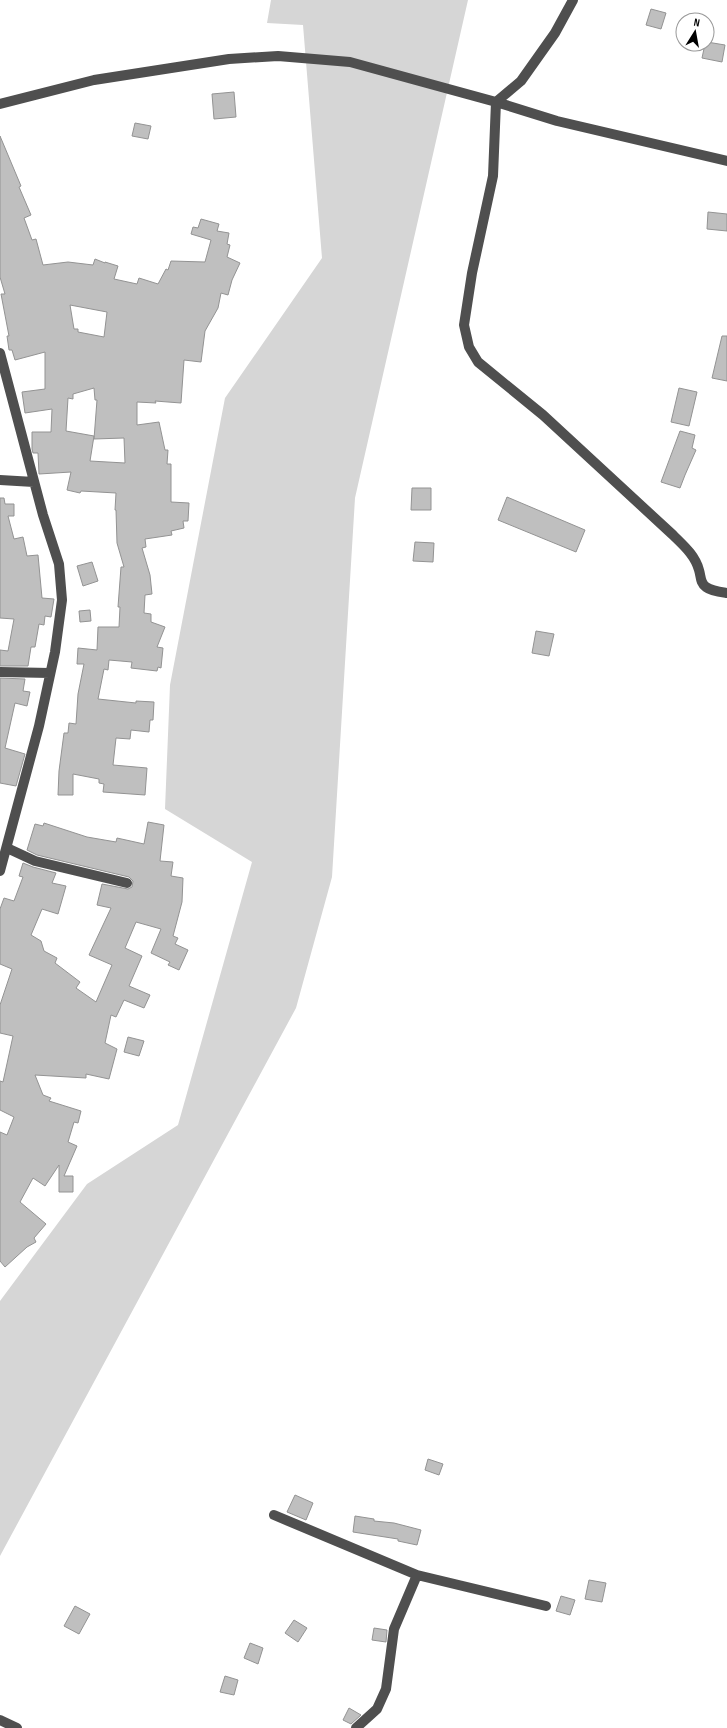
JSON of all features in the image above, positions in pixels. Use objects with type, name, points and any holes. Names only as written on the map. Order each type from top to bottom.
[{"type":"street","points":[[572,0],[554,33],[521,81],[496,102],[492,176],[472,273],[464,325],[469,346],[478,362],[543,415],[673,535],[693,556],[705,587],[711,590],[727,593]]},
{"type":"street","points":[[0,104],[94,80],[229,59],[262,56],[301,57],[350,62],[496,102],[557,121],[727,161]]},
{"type":"street","points":[[0,353],[34,482],[57,557],[61,582],[60,617],[39,726],[0,871]]},
{"type":"street","points":[[0,480],[34,482]]},
{"type":"street","points":[[0,672],[50,673]]},
{"type":"street","points":[[7,848],[34,861],[127,883]]},
{"type":"street","points":[[274,1515],[417,1576],[546,1606]]},
{"type":"street","points":[[356,1728],[377,1709],[386,1689],[394,1629],[417,1576]]},
{"type":"street","points":[[0,1720],[17,1728]]},
{"type":"shaded area","points":[[271,0],[468,0],[355,498],[332,877],[296,1008],[0,1556],[0,1301],[87,1184],[178,1125],[252,862],[165,809],[170,685],[225,398],[322,258],[303,25],[267,23]]},
{"type":"building","points":[[651,9],[666,13],[661,29],[646,25]]},
{"type":"building","points":[[715,43],[725,45],[722,62],[702,58],[703,52],[715,52]]},
{"type":"building","points":[[234,92],[236,117],[214,119],[212,94]]},
{"type":"building","points":[[135,123],[151,126],[148,139],[132,136]]},
{"type":"building","points":[[0,136],[21,186],[19,187],[31,215],[24,218],[32,240],[36,239],[43,265],[68,262],[93,265],[95,259],[118,266],[114,279],[137,284],[139,278],[158,284],[166,269],[168,270],[171,261],[205,262],[211,240],[191,234],[193,227],[198,228],[201,219],[219,224],[217,231],[229,233],[227,244],[230,245],[227,257],[240,263],[232,280],[228,295],[221,293],[218,308],[205,331],[201,362],[184,360],[181,403],[155,401],[156,403],[137,402],[137,425],[159,422],[165,450],[168,450],[167,464],[171,464],[171,502],[189,503],[188,521],[183,521],[184,528],[171,531],[172,535],[145,539],[146,547],[142,548],[150,575],[152,594],[145,595],[144,613],[151,614],[151,622],[165,627],[157,647],[163,648],[161,668],[158,667],[157,671],[131,668],[132,662],[109,660],[108,670],[104,669],[98,699],[136,703],[136,701],[154,702],[153,720],[150,720],[149,732],[131,730],[130,739],[116,738],[113,765],[147,768],[145,795],[103,792],[104,784],[99,783],[99,779],[73,774],[73,795],[58,795],[59,771],[64,733],[68,733],[69,723],[76,724],[78,694],[84,664],[77,664],[78,648],[97,650],[98,627],[119,627],[120,607],[118,607],[121,567],[124,567],[117,543],[115,510],[116,493],[81,491],[80,493],[67,490],[71,472],[39,474],[38,453],[33,453],[32,449],[32,432],[51,432],[52,409],[25,413],[22,392],[45,389],[45,352],[15,360],[12,350],[9,350],[7,336],[9,336],[1,294],[5,294],[0,277]],"holes":[[[70,305],[107,312],[104,337],[78,332],[78,329],[74,329]],[[94,388],[95,400],[97,400],[94,439],[124,438],[125,463],[90,461],[94,436],[66,431],[68,398],[73,399],[73,394]]]},
{"type":"building","points":[[708,212],[727,214],[727,231],[707,229]]},
{"type":"building","points":[[722,336],[727,336],[727,381],[712,378]]},
{"type":"building","points":[[679,388],[697,392],[689,426],[671,422]]},
{"type":"building","points":[[680,431],[695,435],[692,448],[696,450],[680,488],[661,482]]},
{"type":"building","points":[[412,488],[431,488],[431,510],[411,510]]},
{"type":"building","points":[[507,497],[585,530],[576,552],[498,520]]},
{"type":"building","points":[[0,498],[4,498],[5,504],[14,504],[14,516],[8,516],[14,539],[23,537],[27,556],[38,555],[42,598],[54,599],[51,617],[45,616],[44,625],[39,624],[35,647],[31,647],[28,666],[0,666],[0,650],[8,651],[14,619],[0,618]]},
{"type":"building","points":[[415,542],[434,543],[433,562],[413,561]]},
{"type":"building","points":[[92,562],[98,581],[83,586],[77,566]]},
{"type":"building","points":[[90,610],[91,621],[80,622],[79,611]]},
{"type":"building","points":[[536,631],[554,634],[549,656],[532,653]]},
{"type":"building","points":[[0,678],[25,679],[23,691],[30,692],[27,706],[15,703],[5,748],[25,754],[16,786],[0,783]]},
{"type":"building","points":[[148,822],[164,825],[160,861],[173,862],[171,876],[183,878],[182,902],[173,936],[178,938],[175,944],[188,950],[179,970],[168,965],[170,962],[151,953],[161,929],[136,922],[125,948],[142,956],[129,986],[150,995],[144,1008],[124,1000],[116,1017],[111,1015],[105,1043],[117,1049],[109,1079],[86,1074],[86,1078],[35,1075],[43,1095],[51,1098],[49,1101],[81,1111],[78,1123],[74,1122],[68,1142],[77,1146],[64,1176],[73,1176],[73,1192],[59,1192],[59,1165],[45,1186],[33,1178],[20,1202],[46,1224],[34,1238],[36,1242],[27,1247],[5,1267],[0,1261],[0,1132],[7,1135],[14,1117],[0,1110],[0,1081],[3,1082],[13,1036],[0,1033],[0,1005],[12,969],[0,964],[0,909],[4,898],[14,901],[23,877],[19,876],[23,863],[56,873],[52,883],[66,886],[58,914],[42,909],[31,935],[41,941],[44,951],[57,958],[55,963],[80,982],[76,988],[96,1002],[112,965],[89,955],[111,908],[97,905],[102,884],[128,889],[132,887],[133,881],[129,877],[37,855],[27,850],[35,824],[43,826],[44,823],[87,837],[116,842],[117,838],[144,844]]},
{"type":"building","points":[[128,1037],[144,1041],[139,1056],[124,1052]]},
{"type":"building","points":[[428,1459],[443,1464],[439,1475],[425,1470]]},
{"type":"building","points":[[295,1495],[313,1503],[306,1520],[287,1512]]},
{"type":"building","points":[[355,1516],[374,1519],[374,1521],[394,1523],[421,1530],[417,1545],[398,1541],[398,1539],[353,1532]]},
{"type":"building","points":[[589,1580],[606,1583],[602,1602],[585,1599]]},
{"type":"building","points":[[561,1596],[575,1600],[570,1615],[556,1611]]},
{"type":"building","points":[[75,1606],[90,1614],[79,1634],[64,1626]]},
{"type":"building","points":[[294,1620],[307,1628],[298,1642],[285,1633]]},
{"type":"building","points":[[374,1628],[387,1630],[386,1642],[372,1640]]},
{"type":"building","points":[[250,1643],[263,1648],[258,1664],[244,1658]]},
{"type":"building","points":[[225,1676],[238,1680],[234,1695],[220,1692]]},
{"type":"building","points":[[349,1708],[361,1715],[351,1724],[343,1720]]}]
